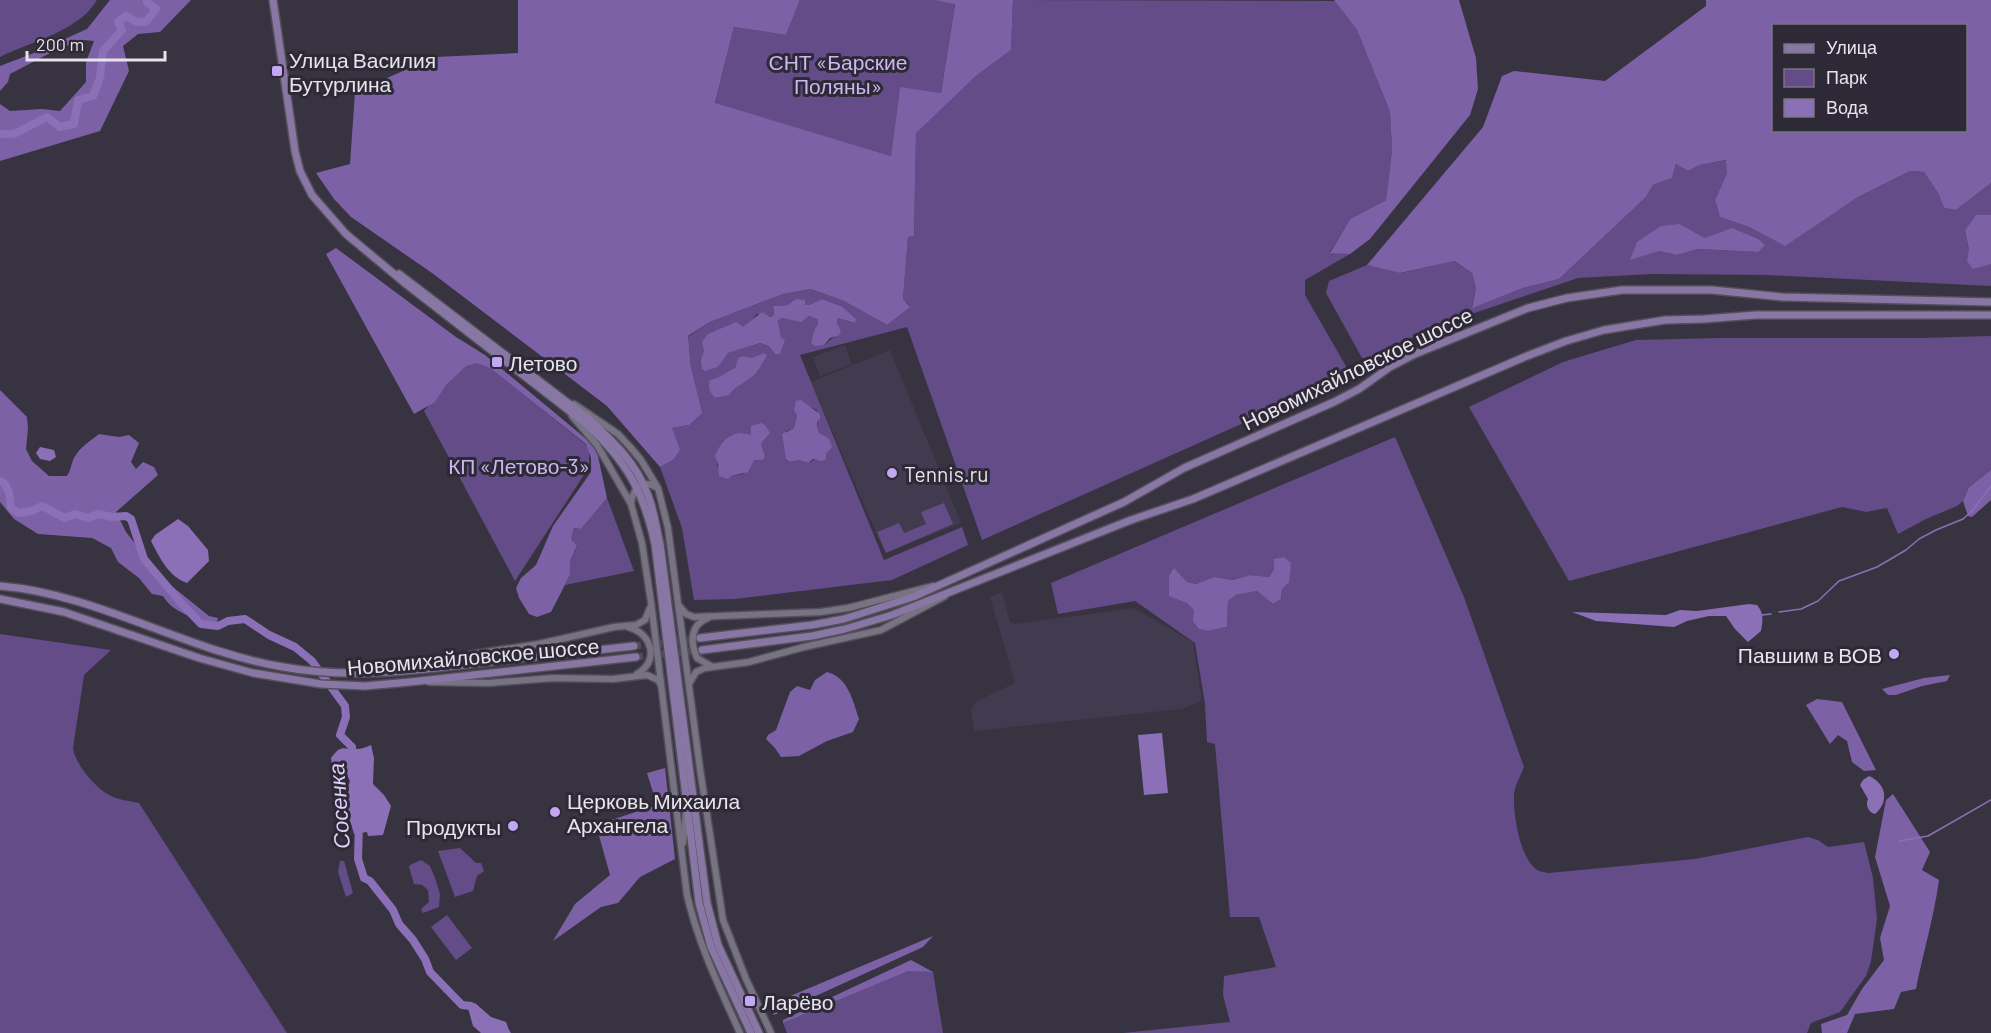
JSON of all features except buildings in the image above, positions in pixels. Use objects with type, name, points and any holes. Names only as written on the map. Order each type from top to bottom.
[{"type":"main road","points":[[273,0],[296,151],[300,171],[312,195],[346,234],[406,284],[562,401],[605,441],[641,486],[651,505],[660,544],[685,761],[711,923],[727,966],[759,1033]]},
{"type":"main road","name":"Новомихайловское шоссе","points":[[700,638],[812,625],[844,619],[889,606],[948,582],[1124,502],[1184,468],[1334,402],[1415,354],[1528,308],[1567,298],[1633,290],[1712,290],[1782,297],[1991,302]]},
{"type":"main road","points":[[702,650],[812,636],[892,615],[1139,516],[1193,499],[1527,356],[1604,330],[1665,320],[1704,320],[1756,315],[1991,315]]},
{"type":"main road","name":"Новомихайловское шоссе","points":[[0,586],[69,600],[224,652],[281,667],[310,671],[405,672],[634,646]]},
{"type":"main road","name":"Новомихайловское шоссе","points":[[0,599],[64,612],[243,671],[321,684],[410,682],[636,657]]},
{"type":"main road","points":[[685,761],[687,802],[699,903],[720,969],[751,1033]]},
{"type":"street","points":[[562,401],[618,434],[641,460],[658,488],[668,528],[723,920],[746,979],[771,1033]]},
{"type":"street","points":[[562,401],[597,445],[631,504],[642,543],[687,895],[699,940],[740,1033]]},
{"type":"street","points":[[631,504],[632,493],[641,486],[651,485],[658,488]]},
{"type":"street","points":[[678,601],[683,611],[690,616],[797,614],[848,608],[948,582]]},
{"type":"street","points":[[690,685],[696,672],[713,667],[748,662],[881,630],[951,593]]},
{"type":"street","points":[[405,672],[472,654],[539,644],[598,630],[641,623],[645,620],[651,602]]},
{"type":"street","points":[[711,616],[693,630],[692,645],[697,658],[713,667]]},
{"type":"street","points":[[626,626],[646,636],[651,654],[645,667],[634,676]]},
{"type":"street","points":[[410,682],[489,683],[553,678],[613,679],[651,676],[658,680],[661,686]]},
{"type":"street","points":[[669,753],[675,759],[685,761],[693,758],[698,750]]},
{"type":"street","points":[[682,858],[687,802]]},
{"type":"shaded area","points":[[110,0],[191,0],[160,32],[138,34],[123,46],[129,71],[100,131],[0,161],[0,104],[10,111],[42,109],[60,111],[86,82],[86,62],[94,41],[84,40],[73,45],[55,47],[58,42],[87,29]]},
{"type":"shaded area","points":[[518,0],[800,0],[786,35],[734,27],[715,103],[891,156],[900,87],[941,93],[955,4],[934,0],[1013,0],[1011,50],[976,76],[916,133],[914,236],[908,237],[903,299],[910,307],[887,325],[844,301],[811,289],[783,294],[710,322],[688,336],[691,368],[702,413],[689,425],[672,428],[680,450],[673,460],[660,467],[607,406],[432,273],[351,217],[334,199],[316,173],[350,164],[355,92],[435,57],[518,53]]},
{"type":"shaded area","points":[[1334,0],[1459,0],[1476,58],[1478,89],[1470,115],[1370,239],[1350,254],[1330,253],[1350,219],[1386,200],[1392,150],[1390,112],[1357,30]]},
{"type":"shaded area","points":[[1706,0],[1991,0],[1991,183],[1956,210],[1944,208],[1938,193],[1924,172],[1910,171],[1858,197],[1785,246],[1749,227],[1720,217],[1715,200],[1727,173],[1726,160],[1700,165],[1688,171],[1676,164],[1672,178],[1653,185],[1646,197],[1559,279],[1523,288],[1472,308],[1476,288],[1472,273],[1454,261],[1400,273],[1367,265],[1483,127],[1502,76],[1514,71],[1605,81],[1706,6]]},
{"type":"shaded area","points":[[47,48],[50,53],[10,74],[8,82],[0,91],[0,66]]},
{"type":"shaded area","points":[[1976,215],[1991,215],[1991,264],[1973,269],[1967,261],[1969,250],[1965,230]]},
{"type":"shaded area","points":[[1680,224],[1705,238],[1732,228],[1758,239],[1765,245],[1758,252],[1698,249],[1677,255],[1659,251],[1630,260],[1637,242],[1661,226]]},
{"type":"shaded area","points":[[336,248],[456,337],[485,355],[596,447],[607,498],[581,529],[574,528],[571,539],[577,546],[570,561],[570,575],[551,612],[537,617],[529,614],[516,588],[521,578],[536,565],[553,526],[591,472],[591,458],[586,444],[490,368],[477,363],[466,366],[446,385],[435,402],[414,414],[326,254]]},
{"type":"shaded area","points":[[796,299],[805,300],[805,305],[822,299],[841,306],[856,319],[855,323],[837,318],[841,331],[839,335],[830,338],[824,345],[815,346],[811,343],[818,320],[809,316],[801,322],[782,318],[778,320],[781,338],[785,340],[780,354],[775,354],[769,346],[760,343],[728,353],[718,367],[705,371],[702,369],[701,360],[704,351],[702,342],[708,334],[736,322],[743,327],[762,312],[770,317],[774,315],[773,306],[788,305]]},
{"type":"shaded area","points":[[845,345],[852,364],[820,376],[813,357]]},
{"type":"shaded area","points":[[890,350],[961,523],[885,553],[811,382]]},
{"type":"shaded area","points":[[764,353],[767,356],[753,376],[729,395],[715,398],[713,396],[709,385],[710,380],[735,368],[738,358],[743,356],[752,358]]},
{"type":"shaded area","points":[[0,390],[27,417],[26,449],[32,461],[49,476],[67,476],[76,454],[99,434],[119,437],[129,435],[139,443],[131,462],[136,469],[143,462],[154,467],[158,475],[116,512],[126,532],[163,579],[209,616],[218,618],[217,622],[212,624],[185,614],[172,607],[163,596],[152,594],[139,578],[118,562],[111,548],[92,538],[38,534],[14,519],[0,502]]},
{"type":"shaded area","points":[[801,400],[820,414],[817,422],[819,432],[829,439],[832,447],[826,454],[826,459],[822,461],[813,459],[808,463],[799,460],[790,462],[786,459],[782,434],[794,428],[797,415],[794,410],[796,401]]},
{"type":"shaded area","points":[[761,423],[770,433],[761,443],[765,456],[763,460],[754,460],[748,472],[731,476],[728,479],[719,476],[718,462],[715,457],[721,444],[736,434],[751,434],[751,426]]},
{"type":"shaded area","points":[[1991,470],[1991,500],[1972,517],[1968,516],[1963,501],[1969,487]]},
{"type":"shaded area","points":[[1284,557],[1291,563],[1289,582],[1282,589],[1281,599],[1273,604],[1257,591],[1236,595],[1228,601],[1227,627],[1208,631],[1199,629],[1193,621],[1194,610],[1187,603],[1169,596],[1169,576],[1174,568],[1187,582],[1196,584],[1214,577],[1233,580],[1250,575],[1269,577],[1274,569],[1274,559]]},
{"type":"shaded area","points":[[1002,592],[1010,622],[1015,624],[1134,608],[1193,642],[1202,701],[1181,709],[974,731],[971,709],[977,701],[1015,683],[990,597]]},
{"type":"shaded area","points":[[827,672],[840,679],[849,691],[859,719],[853,732],[827,741],[799,756],[781,757],[766,739],[776,730],[790,692],[797,686],[810,690],[815,680]]},
{"type":"shaded area","points":[[1950,675],[1947,681],[1896,695],[1888,695],[1882,689],[1924,678]]},
{"type":"shaded area","points":[[1817,699],[1842,702],[1876,770],[1864,771],[1852,762],[1847,741],[1838,735],[1830,744],[1806,705]]},
{"type":"shaded area","points":[[665,768],[675,859],[640,877],[618,903],[601,907],[553,941],[575,904],[610,875],[596,825],[657,805],[647,773]]},
{"type":"shaded area","points":[[1893,794],[1930,852],[1922,870],[1939,880],[1916,989],[1901,992],[1894,1009],[1855,1014],[1847,1033],[1822,1033],[1821,1024],[1847,1015],[1862,989],[1884,960],[1880,938],[1890,906],[1875,857],[1886,800]]},
{"type":"shaded area","points":[[933,936],[923,947],[774,1015],[769,1005]]},
{"type":"shaded area","points":[[911,960],[933,972],[908,971],[783,1023],[783,1020]]},
{"type":"green space","points":[[0,0],[97,0],[79,20],[54,34],[0,57]]},
{"type":"green space","name":"СНТ «Барские Поляны»","points":[[800,0],[934,0],[955,3],[941,93],[900,88],[891,156],[715,104],[734,27],[786,35]]},
{"type":"green space","points":[[1013,0],[1335,1],[1357,30],[1390,112],[1392,150],[1386,200],[1350,219],[1330,252],[1350,254],[1305,280],[1305,295],[1351,375],[982,540],[907,327],[800,355],[884,560],[962,527],[968,545],[892,580],[735,599],[694,600],[682,528],[660,467],[673,460],[672,428],[689,425],[691,367],[688,337],[710,322],[783,294],[811,289],[844,301],[887,325],[910,306],[903,299],[908,237],[914,236],[916,132],[976,76],[1011,50]],"holes":[[[822,299],[841,306],[854,323],[837,318],[841,331],[824,345],[818,320],[809,316],[801,321],[782,318],[778,319],[781,338],[775,354],[769,346],[760,343],[727,353],[718,367],[708,369],[701,360],[705,351],[748,325],[757,314],[769,317],[774,315],[773,306],[805,300],[804,305]],[[764,353],[753,375],[728,395],[715,398],[710,390],[711,380],[735,368],[738,359],[752,359]],[[808,406],[817,410],[818,432],[829,450],[826,454],[808,463],[799,460],[790,462],[786,459],[786,431],[794,428],[797,415]],[[751,434],[761,443],[765,456],[754,460],[743,474],[731,476],[717,466],[718,462],[746,435]]]},
{"type":"green space","points":[[1727,160],[1727,173],[1715,200],[1720,217],[1749,227],[1784,245],[1858,197],[1910,171],[1924,172],[1938,193],[1944,208],[1956,210],[1991,183],[1991,215],[1976,215],[1965,230],[1969,250],[1991,264],[1991,286],[1766,275],[1652,274],[1578,278],[1433,327],[1368,360],[1362,358],[1326,293],[1329,281],[1367,265],[1401,273],[1453,261],[1472,273],[1476,288],[1472,307],[1523,288],[1559,279],[1646,197],[1653,185],[1672,178],[1676,164],[1688,171],[1700,165]],"holes":[[[1680,224],[1705,238],[1758,252],[1698,249],[1677,255],[1659,251]]]},
{"type":"green space","points":[[1991,336],[1991,470],[1969,487],[1963,501],[1957,506],[1898,534],[1887,508],[1866,512],[1842,507],[1569,581],[1469,407],[1563,362],[1636,340]]},
{"type":"green space","name":"КП «Летово-3»","points":[[483,362],[589,447],[589,467],[515,581],[424,411],[464,363]]},
{"type":"green space","points":[[1395,437],[1464,597],[1524,767],[1514,794],[1514,802],[1518,834],[1530,863],[1539,871],[1549,873],[1695,859],[1808,837],[1828,847],[1864,842],[1873,878],[1877,919],[1871,961],[1866,976],[1840,1012],[1811,1023],[1807,1033],[1123,1033],[1230,1022],[1223,995],[1224,976],[1276,967],[1259,917],[1230,917],[1215,744],[1207,742],[1205,704],[1195,643],[1135,601],[1058,614],[1051,583]],"holes":[[[1174,569],[1187,582],[1196,584],[1214,577],[1233,580],[1250,575],[1269,577],[1274,569],[1282,589],[1281,599],[1273,604],[1257,591],[1236,595],[1228,601],[1227,627],[1208,631],[1199,629],[1195,610],[1188,603]]]},
{"type":"green space","points":[[607,498],[634,571],[565,585],[570,575],[570,561],[577,547],[571,539],[574,528],[581,529]]},
{"type":"green space","points":[[944,503],[953,524],[886,553],[877,532],[899,523],[904,533],[926,524],[921,512]]},
{"type":"green space","points":[[0,634],[111,650],[84,675],[73,748],[78,761],[87,775],[105,793],[139,803],[287,1033],[0,1033]]},
{"type":"green space","points":[[460,848],[476,863],[481,863],[484,871],[477,876],[473,891],[455,897],[438,851]]},
{"type":"green space","points":[[421,860],[430,866],[440,894],[439,907],[423,913],[421,909],[429,902],[428,890],[422,885],[414,884],[409,867]]},
{"type":"green space","points":[[340,861],[344,861],[353,893],[346,897],[338,872]]},
{"type":"green space","points":[[447,915],[472,948],[456,960],[431,927]]},
{"type":"green space","points":[[908,970],[933,972],[943,1033],[787,1033],[783,1023]]},
{"type":"water","points":[[40,447],[54,450],[56,457],[50,461],[40,459],[36,453]]},
{"type":"water","points":[[178,519],[188,526],[208,550],[209,561],[187,583],[170,571],[151,541],[155,535]]},
{"type":"water","points":[[1757,605],[1762,614],[1762,620],[1761,631],[1748,642],[1726,616],[1709,616],[1687,621],[1674,627],[1596,621],[1572,612],[1666,615],[1680,610],[1697,611]]},
{"type":"water","points":[[1162,733],[1168,793],[1144,795],[1138,735]]},
{"type":"water","points":[[371,745],[374,758],[373,784],[391,806],[383,835],[368,836],[367,832],[354,834],[345,804],[345,795],[350,781],[347,775],[341,777],[332,765],[331,758],[340,749],[359,749]]},
{"type":"water","points":[[1869,776],[1880,784],[1884,794],[1880,809],[1875,814],[1868,808],[1868,799],[1860,785]]},
{"type":"water","points":[[475,1003],[491,1017],[506,1022],[511,1033],[481,1033],[473,1026],[468,1008]]},
{"type":"waterway","name":"Сосенка","points":[[0,134],[14,134],[47,117],[60,127],[74,124],[78,100],[93,96],[100,78],[103,51],[122,30],[118,22],[126,16],[137,22],[146,22],[156,9],[147,0]]},
{"type":"waterway","name":"Сосенка","points":[[0,481],[4,483],[9,492],[11,508],[18,513],[32,511],[42,506],[65,518],[75,514],[88,518],[98,514],[112,517],[126,516],[131,519],[144,559],[201,624],[218,626],[228,621],[245,619],[269,635],[295,647],[312,661],[345,706],[346,717],[340,735],[352,747],[353,757]]},
{"type":"waterway","points":[[1779,612],[1801,609],[1818,601],[1839,581],[1877,567],[1906,550],[1919,539],[1963,519],[1991,486]]},
{"type":"waterway","points":[[1762,615],[1771,614]]},
{"type":"waterway","points":[[1899,841],[1928,836],[1991,800]]},
{"type":"waterway","name":"Сосенка","points":[[359,823],[358,859],[364,878],[370,881],[393,910],[399,924],[425,959],[430,972],[462,1005],[471,1006],[479,1014]]},
{"type":"tunnel","points":[[634,646],[698,639]]},
{"type":"tunnel","points":[[636,657],[702,650]]},
{"type":"place","name":"Улица Василия Бутурлина","points":[[277,71]]},
{"type":"place","name":"Летово","points":[[497,362]]},
{"type":"place","name":"Tennis.ru","points":[[892,473]]},
{"type":"place","name":"Павшим в ВОВ","points":[[1894,654]]},
{"type":"place","name":"Церковь Михаила Архангела","points":[[555,812]]},
{"type":"place","name":"Продукты","points":[[513,826]]},
{"type":"place","name":"Ларёво","points":[[750,1001]]}]
